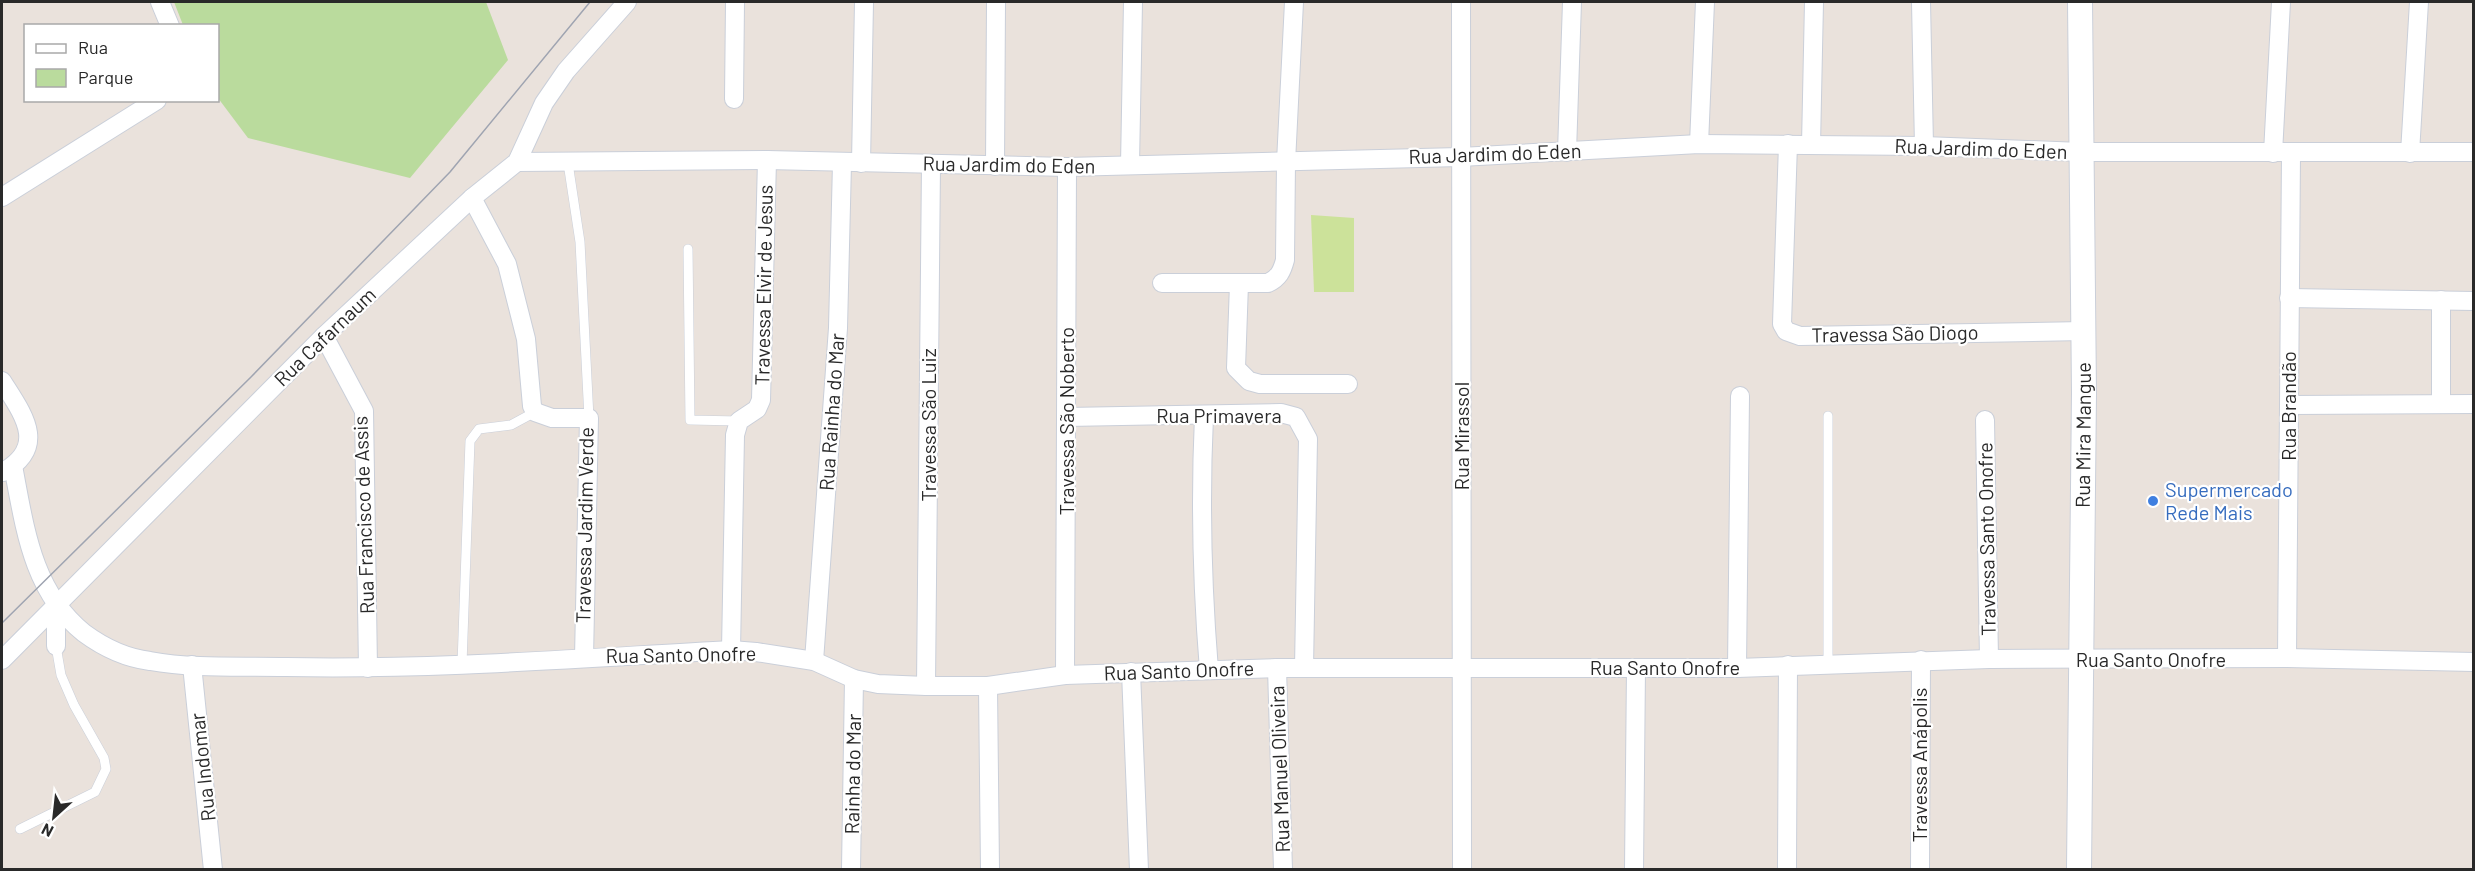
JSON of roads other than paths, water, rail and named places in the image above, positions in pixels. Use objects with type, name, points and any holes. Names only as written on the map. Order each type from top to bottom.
[{"type":"main road","name":"Rua Mira Mangue","points":[[2079,870],[2083,660],[2084,331],[2080,2]]},
{"type":"street","points":[[160,2],[169,24]]},
{"type":"street","name":"Rua Cafarnaum","points":[[2,660],[324,336],[472,198],[517,162],[544,103],[566,71],[627,2]]},
{"type":"street","points":[[734,99],[735,2]]},
{"type":"street","points":[[861,163],[864,2]]},
{"type":"street","points":[[995,166],[996,2]]},
{"type":"street","points":[[1130,165],[1133,2]]},
{"type":"street","points":[[1162,283],[1268,283],[1276,279],[1282,271],[1285,260],[1286,162],[1294,2]]},
{"type":"street","name":"Rua Mirassol","points":[[1461,2],[1462,870]]},
{"type":"street","points":[[1567,152],[1572,2]]},
{"type":"street","points":[[1699,144],[1705,2]]},
{"type":"street","points":[[1811,145],[1814,2]]},
{"type":"street","points":[[1921,2],[1924,146]]},
{"type":"street","name":"Rua Brandão","points":[[2281,2],[2282,153],[2289,298],[2287,658]]},
{"type":"street","points":[[2410,153],[2419,2]]},
{"type":"street","points":[[2,197],[154,102]]},
{"type":"street","name":"Rua Jardim do Eden","points":[[517,162],[568,163],[670,159],[1067,167],[1460,157],[1699,144],[1924,146],[2081,152],[2474,152]]},
{"type":"street","name":"Travessa São Diogo","points":[[1788,144],[1782,324],[1786,331],[1800,336],[2084,331]]},
{"type":"street","name":"Travessa Elvir de Jesus","points":[[740,421],[758,409],[761,400],[767,160]]},
{"type":"street","name":"Rua Rainha do Mar","points":[[814,661],[838,328],[842,163]]},
{"type":"street","name":"Travessa São Luiz","points":[[926,686],[931,164]]},
{"type":"street","name":"Travessa São Noberto","points":[[1065,675],[1067,167]]},
{"type":"street","points":[[472,198],[507,264],[526,339],[532,406],[535,412]]},
{"type":"street","points":[[1239,284],[1236,368],[1241,376],[1260,384],[1348,384]]},
{"type":"street","points":[[2289,298],[2474,300]]},
{"type":"street","points":[[2441,300],[2441,404]]},
{"type":"street","name":"Rua Francisco de Assis","points":[[324,336],[364,411],[368,668]]},
{"type":"street","points":[[2,381],[27,421],[29,440],[23,454],[7,469]]},
{"type":"street","points":[[1737,668],[1740,396]]},
{"type":"street","points":[[2289,405],[2474,404]]},
{"type":"street","name":"Travessa Jardim Verde","points":[[535,412],[552,418],[589,418],[584,658]]},
{"type":"street","name":"Rua Primavera","points":[[1067,417],[1281,413],[1296,417],[1308,439],[1304,668]]},
{"type":"street","points":[[1204,416],[1200,495],[1201,572],[1209,670]]},
{"type":"street","name":"Travessa Santo Onofre","points":[[1985,420],[1989,659]]},
{"type":"street","points":[[731,650],[732,471],[735,435],[740,421]]},
{"type":"street","name":"Rua Santo Onofre","points":[[7,469],[36,568],[56,606],[85,633],[115,652],[149,661],[192,665],[368,668],[731,650],[756,651],[814,661],[854,680],[878,684],[988,686],[1065,675],[1276,668],[1737,668],[1989,659],[2287,658],[2474,662]]},
{"type":"street","points":[[56,606],[56,646]]},
{"type":"street","name":"Travessa Anápolis","points":[[1920,660],[1920,870]]},
{"type":"street","name":"Rua Indomar","points":[[192,665],[213,870]]},
{"type":"street","points":[[1787,867],[1788,665]]},
{"type":"street","name":"Rua Manuel Oliveira","points":[[1276,668],[1283,870]]},
{"type":"street","points":[[1634,870],[1636,668]]},
{"type":"street","points":[[1131,672],[1139,870]]},
{"type":"street","name":"Rainha do Mar","points":[[851,870],[854,680]]},
{"type":"street","points":[[988,686],[990,870]]},
{"type":"lane","points":[[568,163],[581,253],[589,418]]},
{"type":"lane","points":[[688,249],[690,420],[740,421]]},
{"type":"lane","points":[[462,664],[470,441],[479,429],[511,425],[535,412]]},
{"type":"lane","points":[[1828,416],[1828,664]]},
{"type":"lane","points":[[20,829],[95,792],[106,769],[104,759],[74,705],[61,675],[56,646]]},
{"type":"tram line","points":[[2,623],[251,377],[450,172],[590,2]]},
{"type":"place","name":"Supermercado Rede Mais","points":[[2153,501]]}]
